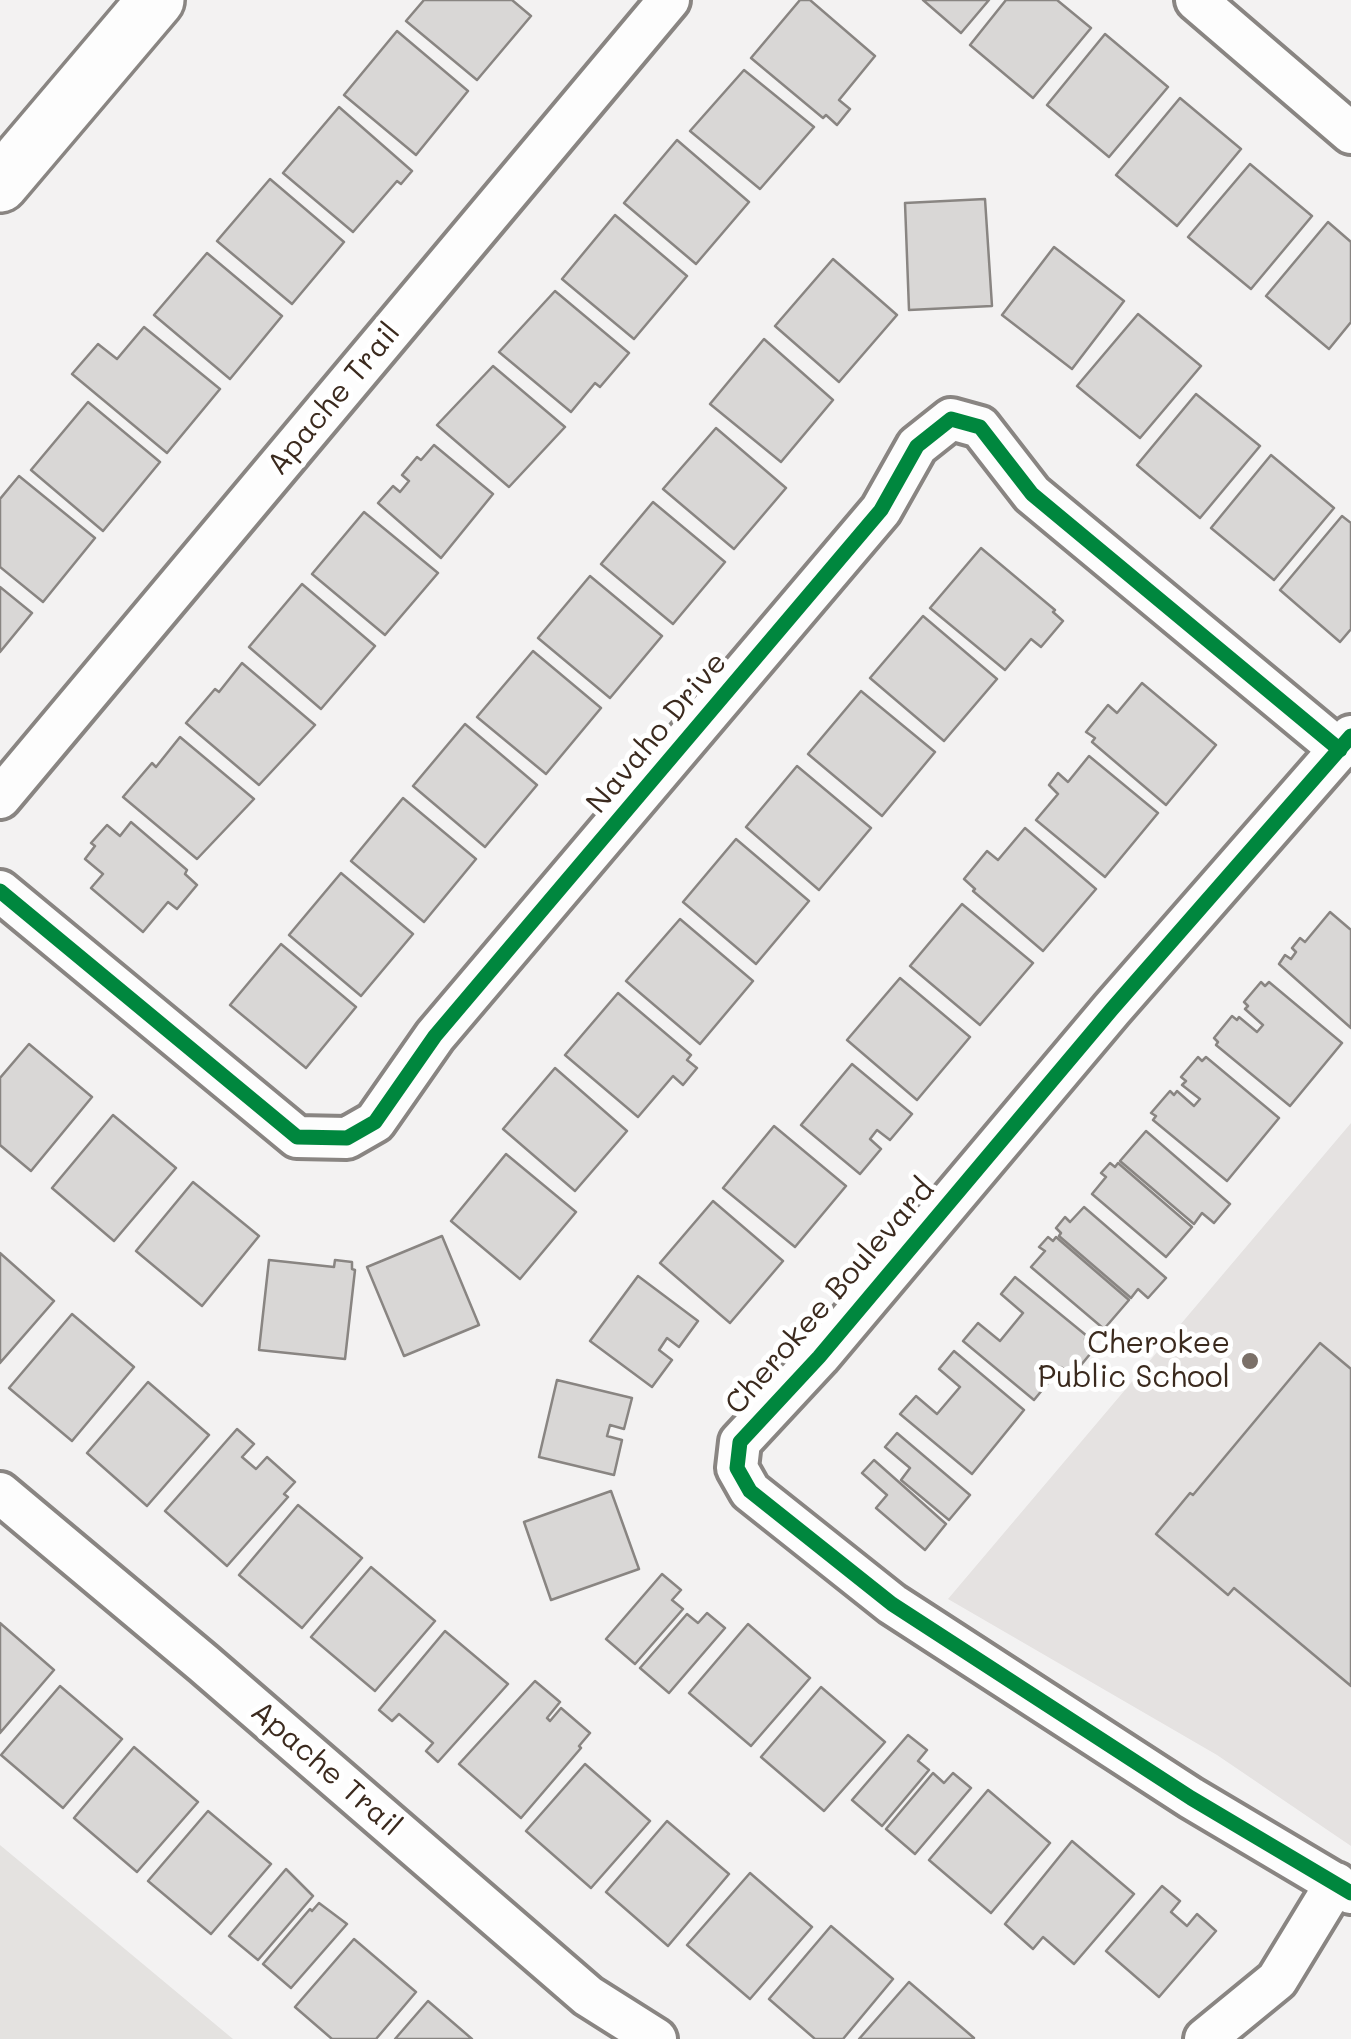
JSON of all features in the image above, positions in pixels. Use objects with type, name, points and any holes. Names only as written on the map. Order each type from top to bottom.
[{"type":"main road","points":[[0,184],[156,0]]},
{"type":"street","name":"Apache Trail","points":[[0,798],[669,0]]},
{"type":"street","points":[[1196,0],[1351,132]]},
{"type":"street","name":"Navaho Drive","points":[[0,891],[298,1137],[348,1138],[375,1122],[436,1036],[881,510],[917,446],[951,419],[980,426],[1032,494],[1345,743]]},
{"type":"street","name":"Cherokee Boulevard","points":[[1344,1888],[1191,1798],[892,1604],[750,1491],[737,1468],[740,1442],[786,1396],[798,1376],[819,1357],[1112,1009],[1345,743]]},
{"type":"street","name":"Apache Trail","points":[[0,1493],[204,1663],[588,1996],[656,2039]]},
{"type":"street","points":[[1204,2039],[1277,1980],[1344,1888]]},
{"type":"shaded area","name":"Cherokee Public School","points":[[1351,1123],[1351,1846],[1217,1755],[948,1599]]},
{"type":"shaded area","points":[[0,1845],[233,2039],[0,2039]]},
{"type":"building","points":[[424,0],[512,0],[531,16],[477,80],[406,21]]},
{"type":"building","points":[[800,0],[810,0],[875,56],[839,100],[850,109],[837,125],[826,115],[823,118],[751,58]]},
{"type":"building","points":[[923,0],[989,0],[961,33]]},
{"type":"building","points":[[1006,0],[1057,0],[1091,28],[1033,98],[970,45]]},
{"type":"building","points":[[397,31],[468,91],[416,155],[344,95]]},
{"type":"building","points":[[1105,34],[1168,87],[1109,157],[1047,105]]},
{"type":"building","points":[[744,70],[814,127],[760,189],[690,131]]},
{"type":"building","points":[[1180,98],[1241,149],[1177,226],[1116,175]]},
{"type":"building","points":[[339,107],[412,171],[401,184],[397,181],[353,232],[283,173]]},
{"type":"building","points":[[677,140],[749,202],[696,264],[624,203]]},
{"type":"building","points":[[1250,164],[1312,216],[1251,289],[1188,237]]},
{"type":"building","points":[[270,179],[344,242],[292,304],[217,241]]},
{"type":"building","points":[[985,199],[992,306],[909,310],[905,203]]},
{"type":"building","points":[[615,215],[687,276],[634,339],[562,279]]},
{"type":"building","points":[[1328,222],[1351,242],[1351,322],[1329,349],[1266,296]]},
{"type":"building","points":[[1054,247],[1124,301],[1072,369],[1002,315]]},
{"type":"building","points":[[207,253],[282,316],[230,379],[154,315]]},
{"type":"building","points":[[833,259],[897,315],[839,382],[775,326]]},
{"type":"building","points":[[555,291],[629,353],[600,387],[595,383],[571,412],[499,352]]},
{"type":"building","points":[[1138,314],[1201,366],[1140,438],[1077,386]]},
{"type":"building","points":[[144,327],[220,389],[167,453],[72,374],[98,344],[117,359]]},
{"type":"building","points":[[764,339],[833,400],[781,462],[710,404]]},
{"type":"building","points":[[493,366],[565,427],[509,487],[437,425]]},
{"type":"building","points":[[1196,394],[1260,446],[1200,518],[1137,465]]},
{"type":"building","points":[[88,402],[160,462],[103,531],[31,470]]},
{"type":"building","points":[[716,428],[786,488],[734,549],[663,489]]},
{"type":"building","points":[[434,445],[493,494],[441,558],[378,503],[393,486],[400,492],[409,481],[402,475]]},
{"type":"building","points":[[1271,455],[1334,508],[1274,580],[1211,528]]},
{"type":"building","points":[[19,476],[95,538],[43,602],[0,567],[0,499]]},
{"type":"building","points":[[653,502],[725,562],[673,624],[601,564]]},
{"type":"building","points":[[364,512],[438,573],[385,635],[312,574]]},
{"type":"building","points":[[1342,516],[1351,523],[1351,629],[1340,642],[1280,590]]},
{"type":"building","points":[[981,548],[1063,621],[1041,647],[1031,639],[1005,670],[930,608]]},
{"type":"building","points":[[590,576],[662,636],[610,698],[538,638]]},
{"type":"building","points":[[302,584],[375,646],[321,709],[249,647]]},
{"type":"building","points":[[0,587],[32,613],[0,652]]},
{"type":"building","points":[[923,616],[997,679],[944,741],[870,678]]},
{"type":"building","points":[[533,651],[601,708],[546,774],[477,717]]},
{"type":"building","points":[[242,663],[315,725],[259,785],[186,723]]},
{"type":"building","points":[[1142,683],[1216,745],[1166,805],[1092,742],[1095,738],[1086,732],[1108,705],[1117,713]]},
{"type":"building","points":[[861,691],[935,752],[882,816],[808,754]]},
{"type":"building","points":[[465,724],[537,785],[485,847],[413,786]]},
{"type":"building","points":[[180,737],[254,799],[197,859],[123,797],[152,763],[156,767]]},
{"type":"building","points":[[1089,756],[1158,813],[1105,877],[1036,820],[1058,794],[1049,785],[1058,773],[1068,782]]},
{"type":"building","points":[[797,766],[871,828],[819,890],[746,827]]},
{"type":"building","points":[[403,798],[476,859],[424,922],[351,861]]},
{"type":"building","points":[[131,822],[187,870],[185,874],[197,885],[177,909],[168,902],[143,932],[91,888],[103,874],[85,859],[95,846],[91,843],[107,825],[120,836]]},
{"type":"building","points":[[1025,828],[1096,889],[1043,951],[964,879],[987,851],[998,860]]},
{"type":"building","points":[[736,839],[809,901],[756,964],[683,902]]},
{"type":"building","points":[[341,873],[413,934],[361,996],[289,935]]},
{"type":"building","points":[[962,904],[1033,963],[980,1025],[910,966]]},
{"type":"building","points":[[1330,912],[1351,930],[1351,1028],[1279,964],[1285,955],[1291,959],[1296,952],[1292,948],[1300,938],[1305,942]]},
{"type":"building","points":[[680,919],[753,981],[700,1044],[626,981]]},
{"type":"building","points":[[281,944],[356,1007],[306,1068],[230,1005]]},
{"type":"building","points":[[900,978],[970,1037],[917,1100],[847,1040]]},
{"type":"building","points":[[1261,982],[1265,986],[1269,982],[1342,1043],[1290,1106],[1216,1045],[1214,1038],[1232,1016],[1257,1032],[1263,1025],[1245,1009],[1248,1006],[1244,1002]]},
{"type":"building","points":[[618,993],[691,1055],[687,1060],[697,1068],[683,1085],[673,1076],[638,1117],[565,1055]]},
{"type":"building","points":[[29,1044],[92,1097],[31,1171],[0,1145],[0,1078]]},
{"type":"building","points":[[1198,1057],[1202,1061],[1206,1057],[1279,1118],[1227,1181],[1153,1120],[1156,1116],[1151,1113],[1170,1091],[1174,1095],[1177,1091],[1194,1106],[1200,1099],[1182,1085],[1186,1081],[1181,1077]]},
{"type":"building","points":[[852,1064],[912,1114],[890,1140],[877,1130],[870,1139],[881,1149],[860,1174],[801,1125]]},
{"type":"building","points":[[555,1068],[627,1131],[575,1191],[503,1129]]},
{"type":"building","points":[[113,1115],[176,1168],[114,1241],[52,1188]]},
{"type":"building","points":[[774,1126],[846,1186],[795,1247],[723,1188]]},
{"type":"building","points":[[1146,1131],[1230,1204],[1214,1223],[1202,1213],[1194,1224],[1120,1161]]},
{"type":"building","points":[[506,1154],[576,1212],[520,1279],[451,1221]]},
{"type":"building","points":[[1110,1163],[1115,1167],[1118,1163],[1192,1227],[1166,1257],[1092,1194],[1106,1177],[1101,1173]]},
{"type":"building","points":[[193,1182],[259,1236],[202,1306],[136,1251]]},
{"type":"building","points":[[713,1201],[783,1261],[730,1323],[660,1263]]},
{"type":"building","points":[[1084,1207],[1166,1278],[1148,1298],[1138,1289],[1131,1298],[1059,1236],[1056,1228],[1065,1217],[1070,1222]]},
{"type":"building","points":[[442,1236],[479,1325],[404,1356],[367,1267]]},
{"type":"building","points":[[1048,1237],[1053,1241],[1056,1237],[1129,1300],[1104,1329],[1031,1267],[1045,1251],[1039,1247]]},
{"type":"building","points":[[0,1253],[54,1301],[0,1363]]},
{"type":"building","points":[[269,1260],[334,1267],[335,1260],[352,1262],[355,1270],[345,1359],[259,1350]]},
{"type":"building","points":[[638,1276],[698,1321],[679,1347],[667,1338],[659,1350],[672,1360],[652,1387],[590,1341]]},
{"type":"building","points":[[1015,1277],[1087,1336],[1085,1339],[1095,1348],[1072,1376],[1061,1367],[1034,1400],[963,1341],[978,1323],[1000,1341],[1023,1313],[1001,1294]]},
{"type":"building","points":[[72,1314],[134,1367],[72,1441],[9,1388]]},
{"type":"building","points":[[1320,1343],[1351,1369],[1351,1686],[1234,1588],[1228,1595],[1156,1534]]},
{"type":"building","points":[[954,1351],[1024,1410],[972,1474],[900,1414],[916,1396],[937,1414],[960,1387],[939,1369]]},
{"type":"building","points":[[557,1380],[632,1398],[624,1429],[610,1425],[607,1436],[622,1440],[614,1475],[539,1457]]},
{"type":"building","points":[[148,1382],[209,1435],[147,1506],[87,1453]]},
{"type":"building","points":[[237,1429],[254,1444],[242,1457],[256,1469],[267,1457],[295,1482],[284,1494],[288,1497],[227,1566],[165,1511]]},
{"type":"building","points":[[897,1433],[970,1495],[949,1520],[901,1480],[910,1468],[885,1447]]},
{"type":"building","points":[[874,1460],[946,1524],[925,1550],[876,1508],[887,1495],[862,1473]]},
{"type":"building","points":[[611,1491],[639,1569],[551,1600],[524,1522]]},
{"type":"building","points":[[298,1505],[362,1558],[302,1628],[239,1575]]},
{"type":"building","points":[[371,1567],[435,1621],[375,1691],[311,1637]]},
{"type":"building","points":[[662,1574],[681,1590],[672,1600],[683,1609],[635,1664],[606,1639]]},
{"type":"building","points":[[707,1613],[725,1628],[669,1693],[640,1668],[687,1614],[698,1623]]},
{"type":"building","points":[[0,1623],[54,1670],[0,1733]]},
{"type":"building","points":[[748,1624],[810,1678],[751,1746],[689,1693]]},
{"type":"building","points":[[445,1631],[508,1684],[438,1762],[426,1751],[433,1743],[399,1714],[392,1721],[379,1710]]},
{"type":"building","points":[[535,1681],[560,1702],[547,1718],[550,1721],[561,1708],[590,1733],[521,1818],[459,1764]]},
{"type":"building","points":[[60,1686],[122,1739],[63,1808],[1,1755]]},
{"type":"building","points":[[821,1687],[885,1742],[824,1811],[761,1757]]},
{"type":"building","points":[[908,1735],[927,1750],[918,1761],[929,1770],[882,1826],[852,1800]]},
{"type":"building","points":[[134,1747],[198,1802],[137,1872],[74,1818]]},
{"type":"building","points":[[585,1764],[650,1821],[591,1888],[526,1831]]},
{"type":"building","points":[[933,1773],[944,1783],[953,1773],[971,1788],[915,1854],[886,1829]]},
{"type":"building","points":[[988,1790],[1050,1843],[991,1913],[929,1860]]},
{"type":"building","points":[[208,1811],[271,1864],[211,1934],[148,1881]]},
{"type":"building","points":[[667,1821],[729,1874],[668,1946],[606,1892]]},
{"type":"building","points":[[1072,1841],[1134,1894],[1074,1964],[1043,1937],[1033,1949],[1005,1924]]},
{"type":"building","points":[[286,1869],[313,1896],[258,1960],[229,1936]]},
{"type":"building","points":[[750,1873],[812,1927],[750,1999],[687,1945]]},
{"type":"building","points":[[1162,1886],[1180,1901],[1171,1912],[1187,1926],[1197,1914],[1216,1931],[1159,1997],[1106,1951]]},
{"type":"building","points":[[319,1903],[347,1924],[291,1988],[263,1964]]},
{"type":"building","points":[[831,1926],[893,1979],[843,2039],[815,2039],[769,1999]]},
{"type":"building","points":[[354,1939],[416,1992],[376,2039],[332,2039],[295,2007]]},
{"type":"building","points":[[909,1982],[974,2038],[859,2039]]},
{"type":"building","points":[[428,2001],[472,2039],[395,2039]]},
{"type":"cycle path","points":[[0,891],[297,1137],[347,1138],[375,1122],[435,1036],[881,510],[917,446],[951,419],[980,427],[1032,494],[1340,750]]},
{"type":"cycle path","points":[[1351,736],[1112,1009],[819,1357],[740,1442],[737,1468],[750,1491],[892,1604],[1191,1798],[1351,1893]]},
{"type":"place","name":"Cherokee Public School","points":[[1250,1361]]}]
